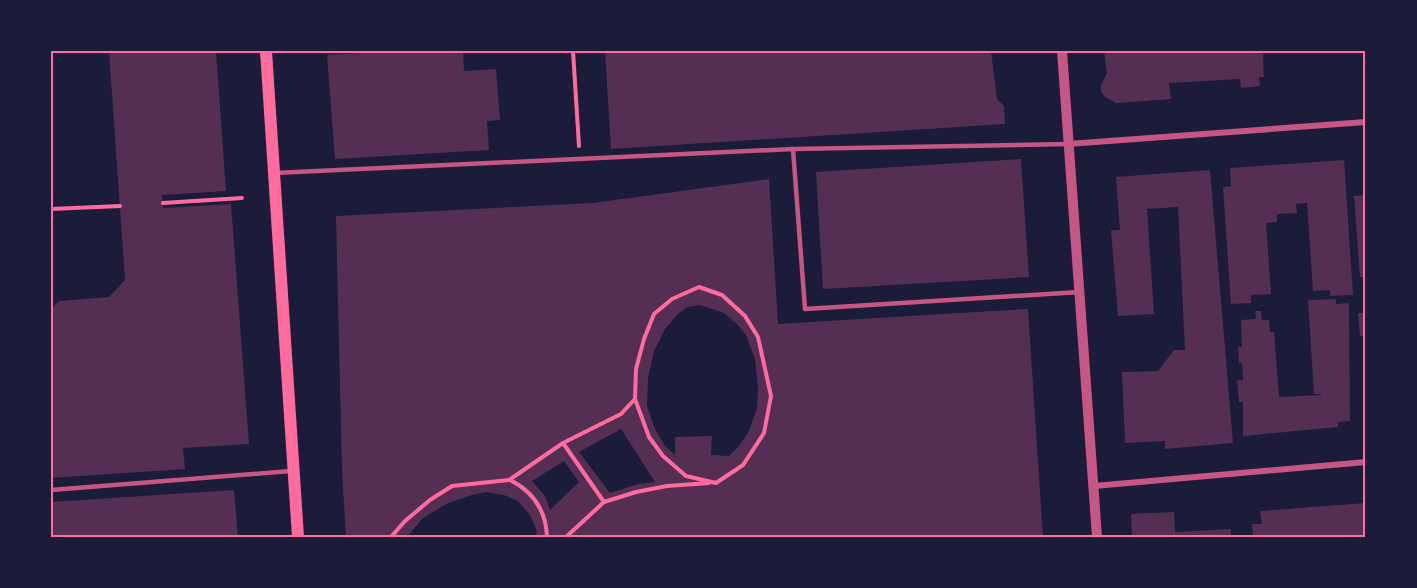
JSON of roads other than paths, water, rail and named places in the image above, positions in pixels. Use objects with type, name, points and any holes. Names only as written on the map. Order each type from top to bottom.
[{"type":"main road","points":[[266,51],[298,537]]},
{"type":"street","points":[[1062,51],[1097,537]]},
{"type":"street","points":[[1068,144],[1366,122]]},
{"type":"street","points":[[1094,486],[1366,462]]},
{"type":"lane","points":[[274,172],[793,149],[1068,144]]},
{"type":"lane","points":[[793,149],[805,309],[1080,292]]},
{"type":"lane","points":[[51,490],[294,471]]}]
